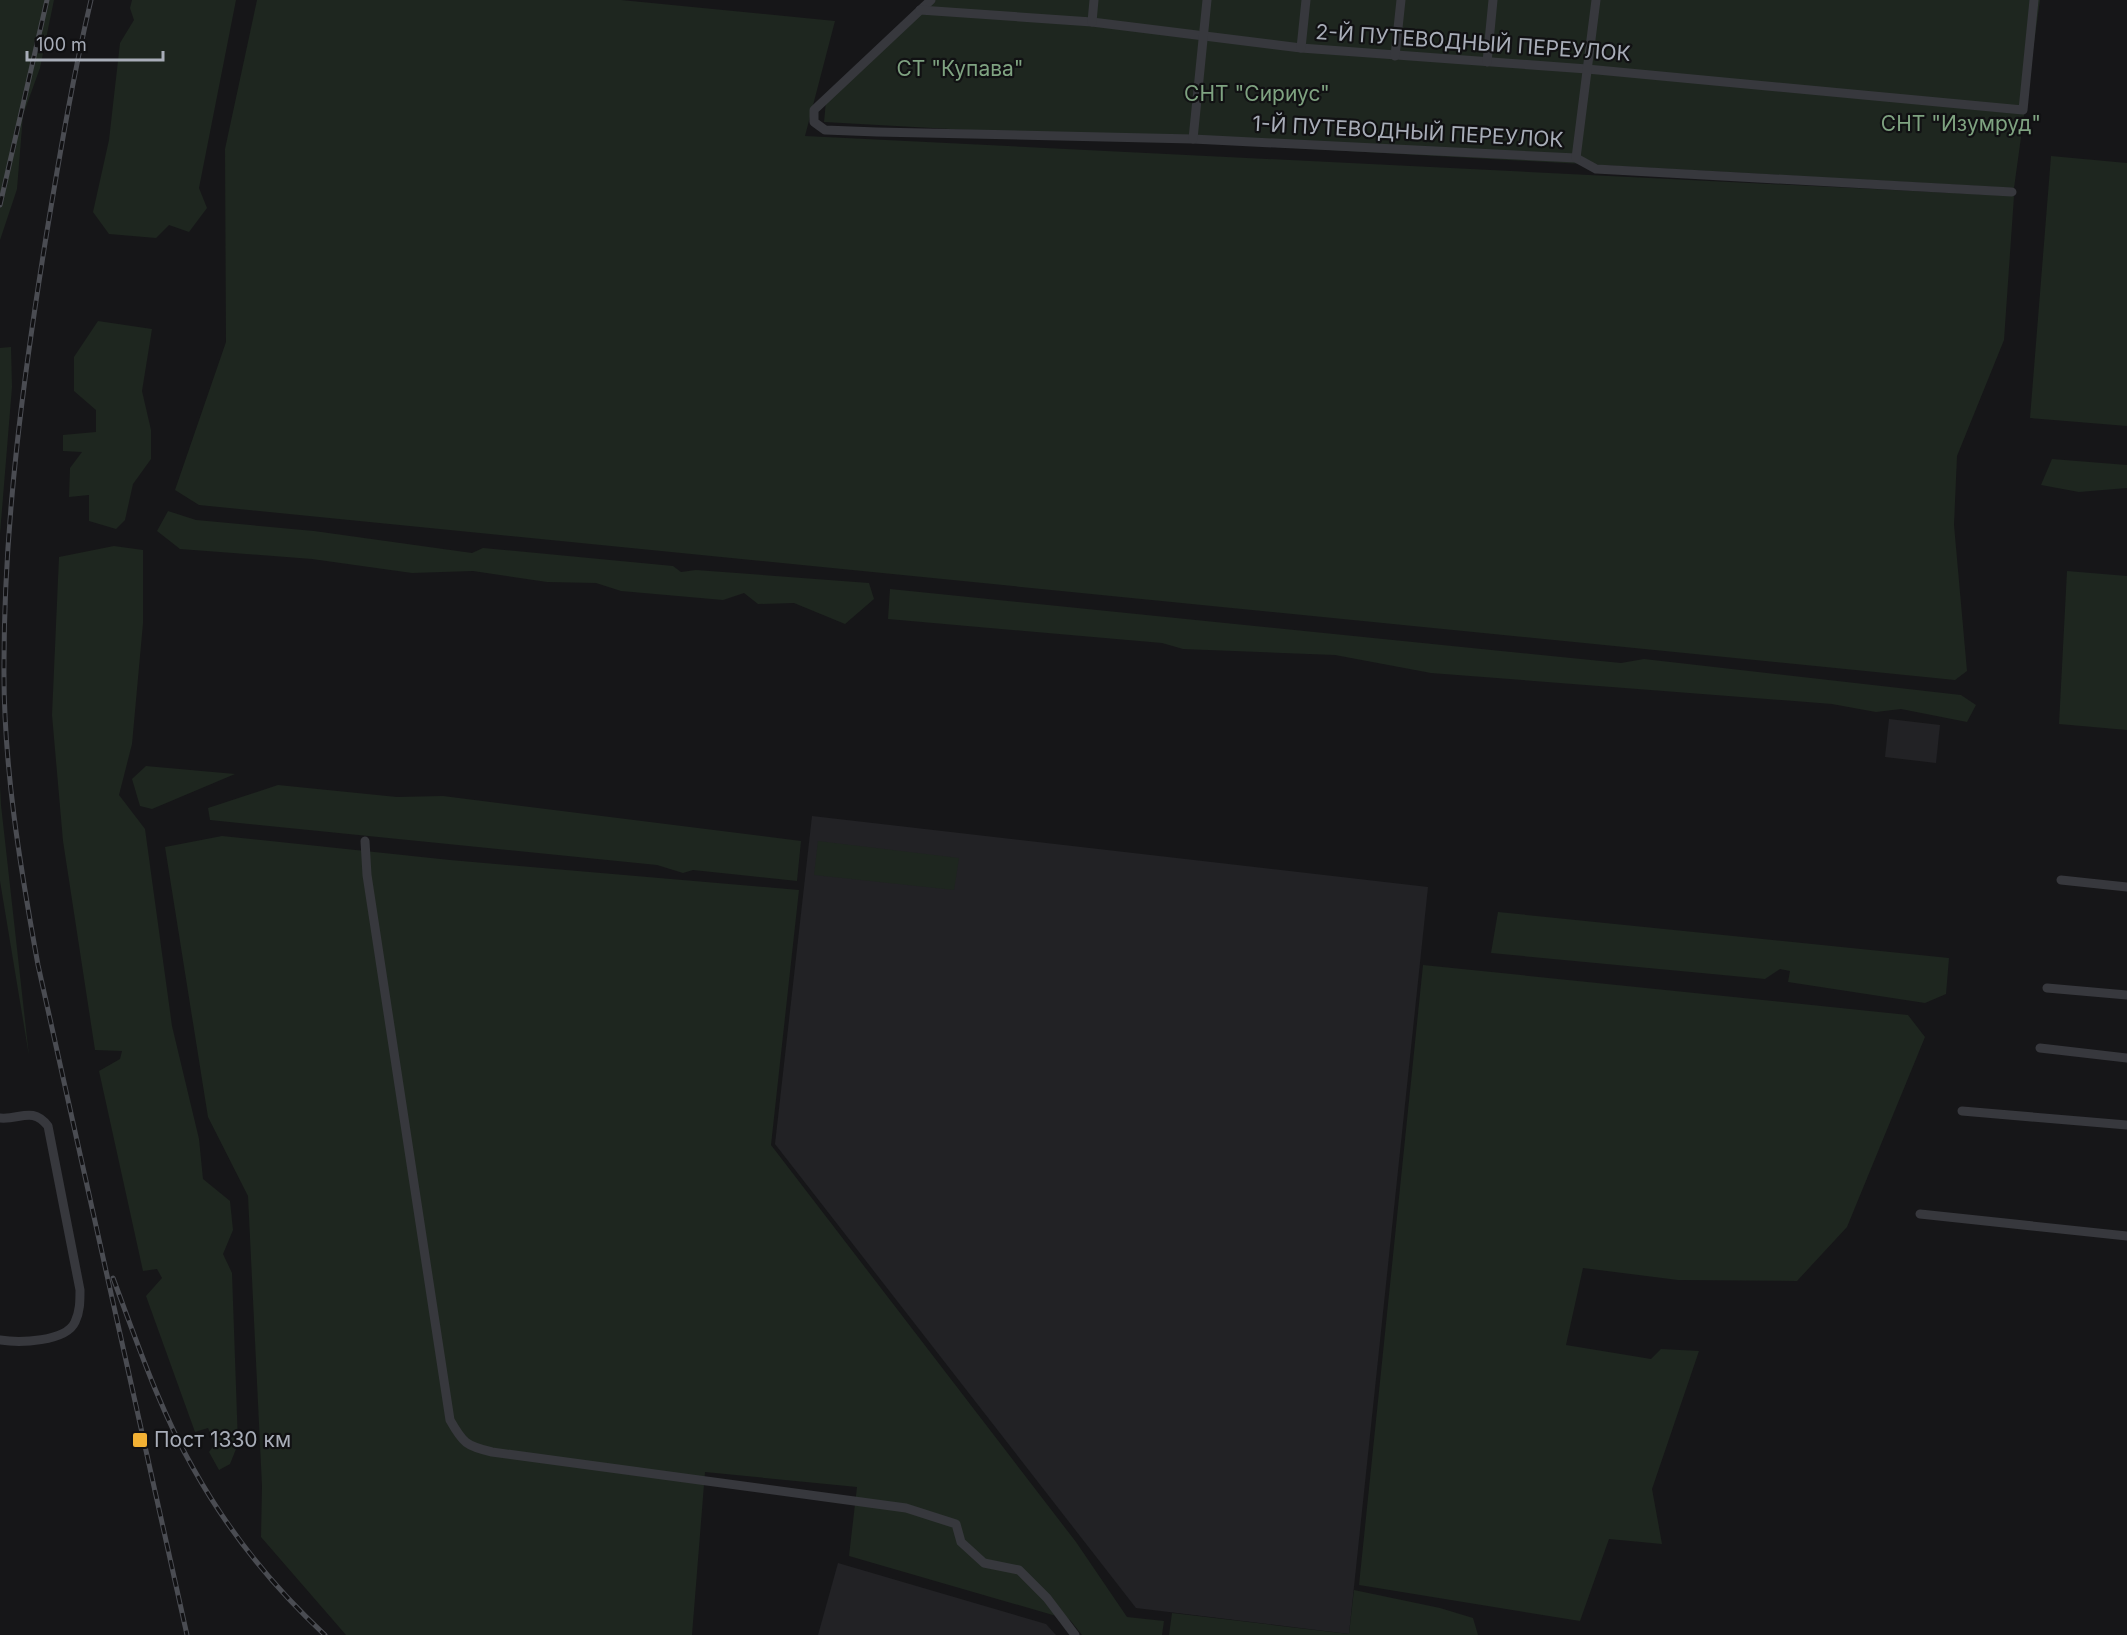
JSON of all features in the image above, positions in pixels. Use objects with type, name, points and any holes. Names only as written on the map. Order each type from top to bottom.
[{"type":"street","points":[[920,10],[931,0]]},
{"type":"street","points":[[1092,22],[1094,0]]},
{"type":"street","points":[[1193,139],[1207,0]]},
{"type":"street","points":[[1301,48],[1306,0]]},
{"type":"street","points":[[1395,56],[1401,0]]},
{"type":"street","points":[[1487,62],[1493,0]]},
{"type":"street","points":[[1576,158],[1596,0]]},
{"type":"street","name":"2-Й ПУТЕВОДНЫЙ ПЕРЕУЛОК","points":[[920,10],[1092,22],[1301,48],[1587,69],[2023,110],[2034,0]]},
{"type":"street","name":"1-Й ПУТЕВОДНЫЙ ПЕРЕУЛОК","points":[[920,10],[814,110],[814,122],[825,130],[1193,139],[1576,158],[1596,169],[2012,192]]},
{"type":"street","points":[[365,841],[367,875],[448,1408],[450,1420],[461,1440],[472,1447],[492,1452],[906,1508],[956,1524],[961,1542],[984,1563],[1018,1570],[1047,1598],[1075,1635]]},
{"type":"street","points":[[2061,880],[2127,887]]},
{"type":"street","points":[[2047,988],[2127,995]]},
{"type":"street","points":[[2040,1048],[2127,1058]]},
{"type":"street","points":[[1962,1111],[2127,1125]]},
{"type":"street","points":[[0,1118],[25,1114],[41,1118],[48,1126],[80,1290],[79,1310],[75,1325],[60,1336],[17,1343],[0,1340]]},
{"type":"street","points":[[1920,1214],[2127,1236]]},
{"type":"shaded area","points":[[1889,719],[1940,725],[1936,763],[1885,757]]},
{"type":"shaded area","points":[[812,816],[1428,887],[1349,1634],[1136,1608],[775,1144]]},
{"type":"shaded area","points":[[838,1563],[1046,1624],[1056,1635],[818,1635]]},
{"type":"green space","points":[[0,0],[54,0],[40,68],[23,115],[17,189],[0,240]]},
{"type":"green space","points":[[132,0],[236,0],[199,188],[207,208],[189,232],[169,225],[156,238],[109,234],[93,212],[109,140],[120,43],[134,20],[130,8]]},
{"type":"green space","points":[[257,0],[621,0],[835,21],[805,136],[2014,196],[2004,340],[1957,456],[1954,525],[1967,671],[1955,680],[199,505],[175,490],[226,342],[225,149]]},
{"type":"green space","points":[[933,0],[2040,0],[2014,188],[824,122],[826,101]]},
{"type":"green space","points":[[2051,156],[2127,163],[2127,426],[2030,418]]},
{"type":"green space","points":[[98,321],[152,329],[142,391],[151,430],[151,459],[133,484],[125,520],[116,529],[89,521],[89,495],[69,497],[70,468],[82,452],[63,451],[63,435],[96,432],[96,410],[74,391],[74,357]]},
{"type":"green space","points":[[11,347],[12,387],[0,534],[0,348]]},
{"type":"green space","points":[[2052,459],[2127,465],[2127,488],[2079,492],[2041,485]]},
{"type":"green space","points":[[168,511],[196,520],[314,531],[472,553],[483,548],[673,566],[681,572],[696,570],[869,583],[874,599],[845,624],[794,603],[758,604],[744,593],[723,600],[621,591],[596,583],[547,582],[473,571],[412,573],[312,559],[180,549],[157,531]]},
{"type":"green space","points":[[114,546],[143,550],[143,623],[132,744],[119,795],[145,829],[172,1026],[199,1139],[203,1179],[230,1201],[233,1230],[223,1254],[232,1273],[238,1444],[230,1464],[219,1470],[209,1452],[215,1444],[208,1428],[195,1432],[146,1296],[162,1278],[157,1269],[143,1271],[99,1071],[120,1059],[122,1051],[95,1050],[63,841],[52,715],[59,557]]},
{"type":"green space","points":[[2067,571],[2127,576],[2127,730],[2059,724]]},
{"type":"green space","points":[[890,589],[1621,663],[1644,659],[1961,695],[1976,705],[1967,722],[1901,709],[1876,712],[1832,704],[1431,673],[1335,655],[1183,649],[1162,643],[888,619]]},
{"type":"green space","points":[[146,766],[235,774],[152,809],[140,806],[132,779]]},
{"type":"green space","points":[[278,785],[397,797],[443,796],[801,841],[797,881],[693,870],[683,873],[657,865],[210,820],[208,808]]},
{"type":"green space","points":[[0,786],[1,805],[29,1056],[0,881]]},
{"type":"green space","points":[[222,836],[450,860],[799,890],[771,1145],[1076,1542],[1127,1617],[1164,1621],[1162,1635],[1082,1635],[1070,1620],[849,1556],[857,1487],[705,1472],[692,1635],[346,1635],[261,1537],[262,1486],[248,1196],[208,1117],[165,847]]},
{"type":"green space","points":[[818,841],[959,858],[954,890],[814,875]]},
{"type":"green space","points":[[1498,912],[1949,958],[1946,994],[1925,1003],[1788,982],[1790,971],[1780,969],[1765,979],[1491,953]]},
{"type":"green space","points":[[1423,965],[1908,1015],[1925,1037],[1847,1227],[1797,1281],[1678,1280],[1583,1268],[1566,1345],[1651,1359],[1661,1349],[1699,1351],[1652,1489],[1662,1544],[1609,1539],[1580,1621],[1359,1585]]},
{"type":"green space","points":[[1354,1590],[1440,1608],[1473,1618],[1478,1635],[1169,1635],[1172,1613],[1349,1634]]},
{"type":"railway","points":[[0,205],[47,0]]},
{"type":"railway","points":[[91,0],[47,231],[17,446],[7,555],[4,664],[6,739],[19,853],[38,965],[187,1635]]},
{"type":"railway","points":[[113,1278],[159,1398],[206,1491],[236,1535],[269,1577],[325,1635]]},
{"type":"place","name":"Пост 1330 км","points":[[140,1440]]},
{"type":"park label","name":"СТ \"Купава\"","points":[[960,69]]},
{"type":"park label","name":"СНТ \"Сириус\"","points":[[1257,94]]},
{"type":"park label","name":"СНТ \"Изумруд\"","points":[[1961,124]]}]
